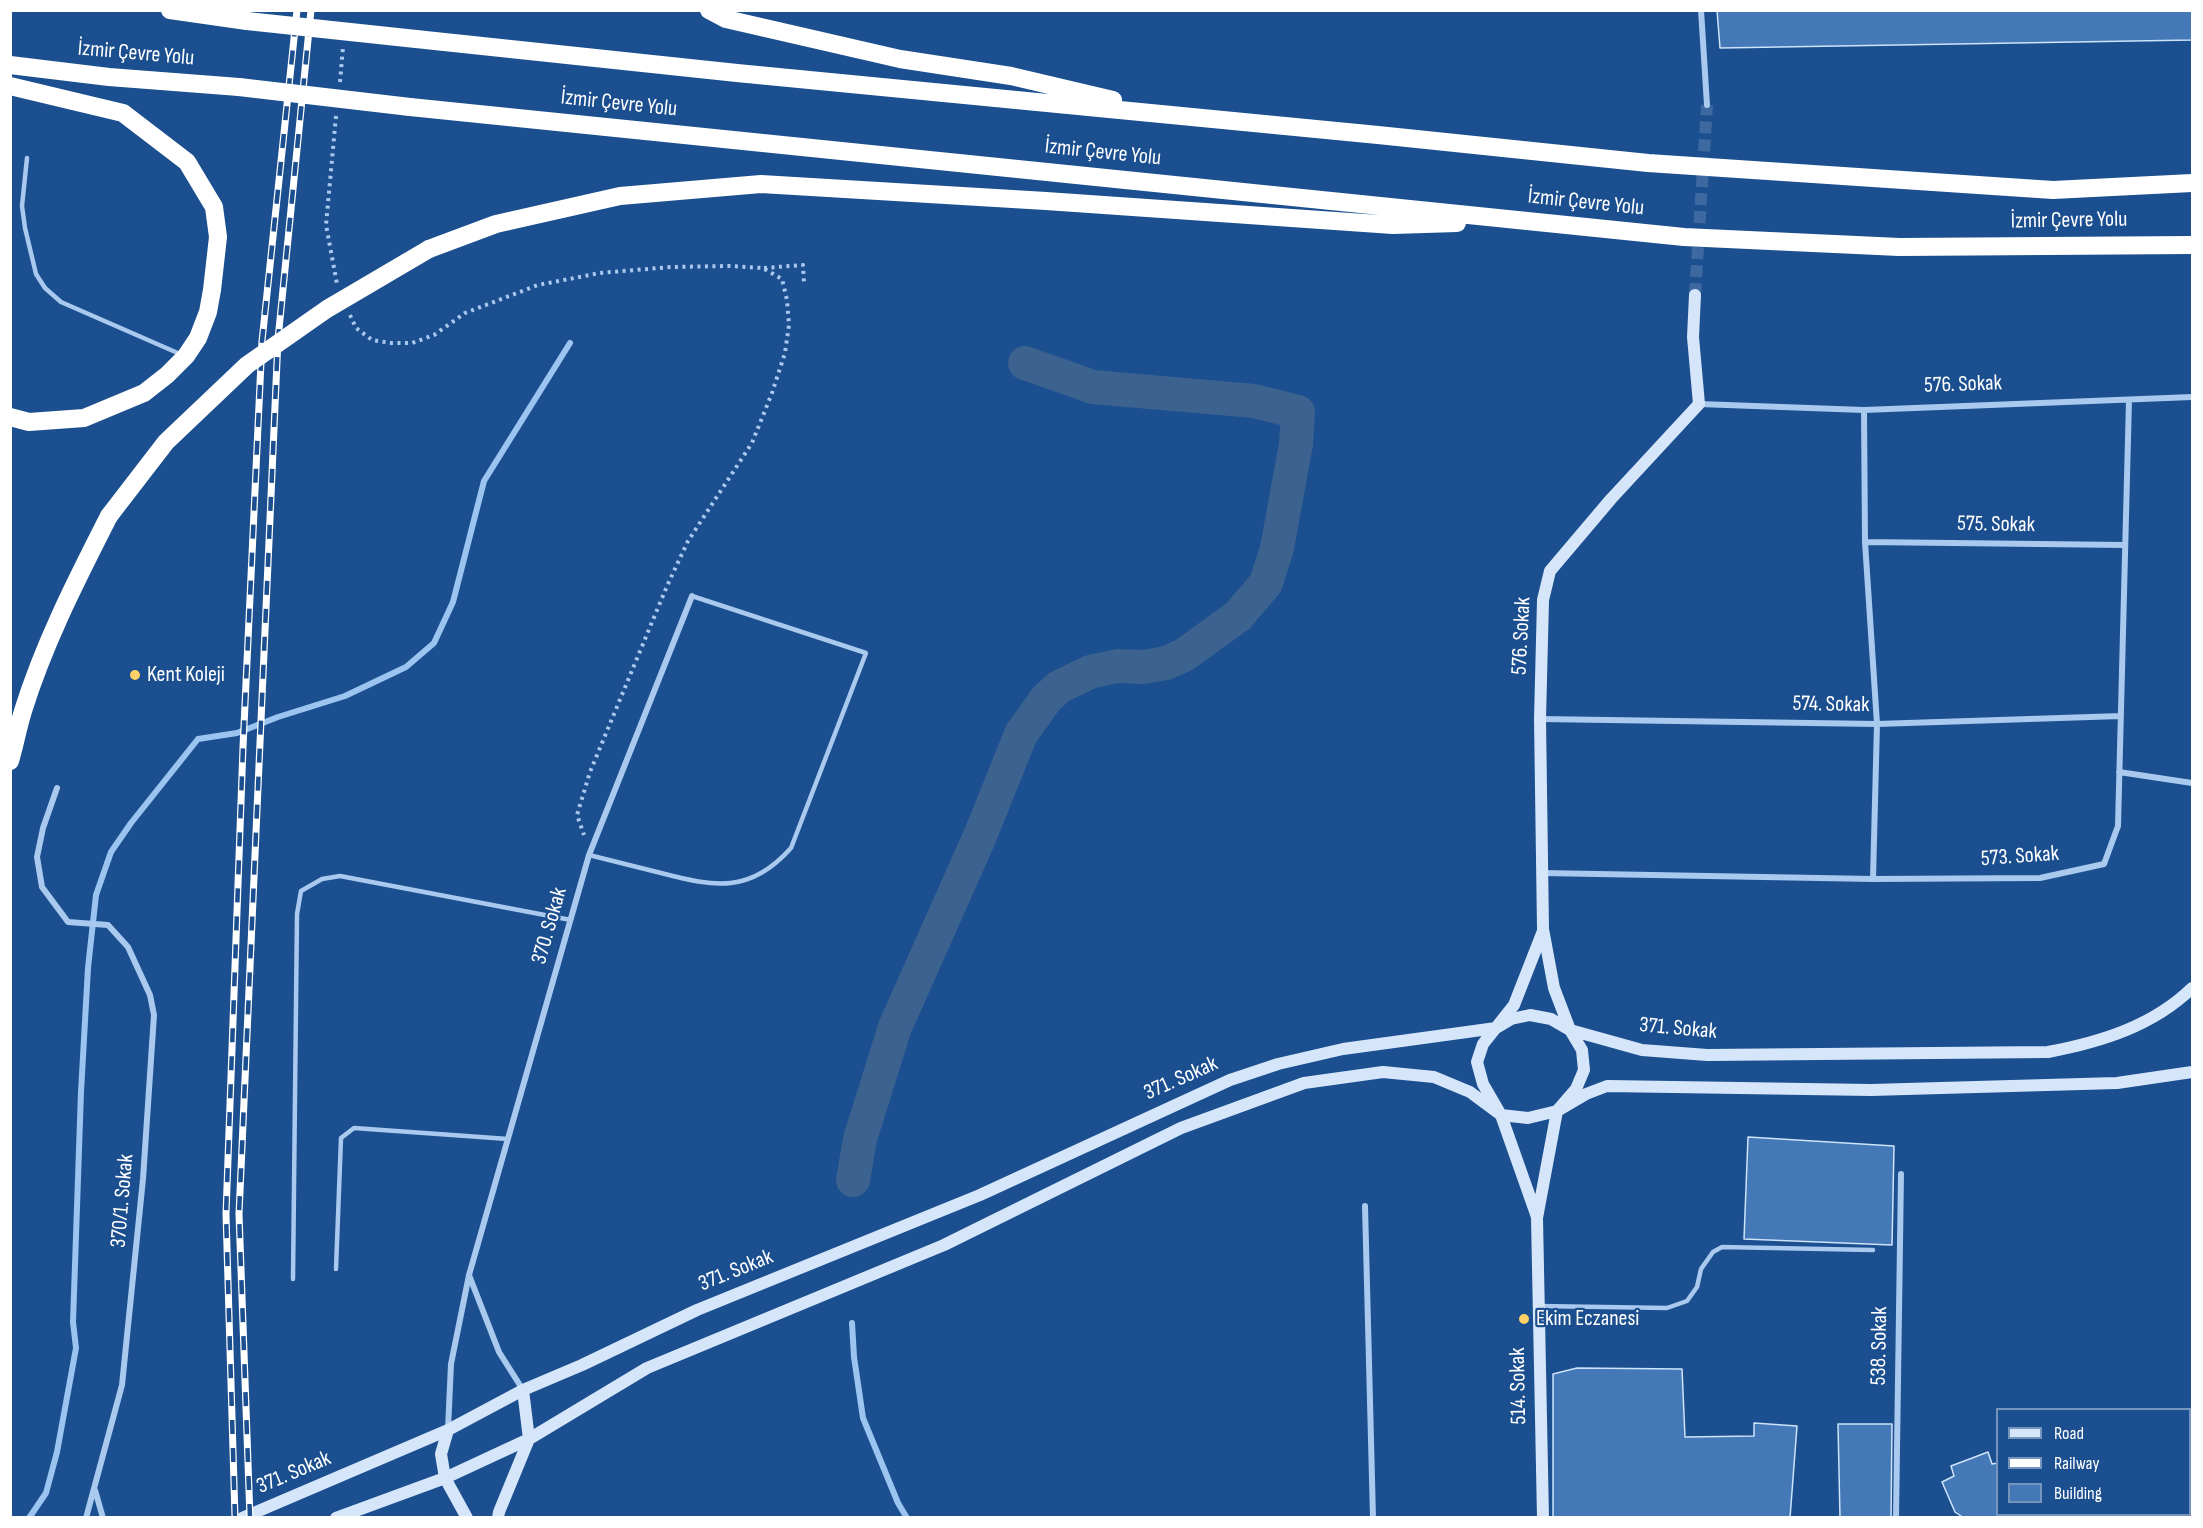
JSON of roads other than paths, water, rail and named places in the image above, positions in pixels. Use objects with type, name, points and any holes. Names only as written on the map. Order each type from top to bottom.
[{"type":"highway","name":"İzmir Çevre Yolu","points":[[170,10],[247,21],[748,74],[1660,164],[2053,190],[2193,183]]},
{"type":"highway","points":[[709,10],[726,19],[900,59],[1011,76],[1177,116]]},
{"type":"highway","name":"İzmir Çevre Yolu","points":[[10,65],[109,77],[239,87],[410,107],[1683,237],[1899,247],[2193,245]]},
{"type":"highway","points":[[10,86],[123,113],[187,162],[214,207],[218,237],[208,312],[198,338],[186,356],[144,393],[84,418],[29,422],[10,417]]},
{"type":"highway","points":[[10,761],[23,711],[76,580],[109,516],[166,442],[247,365],[327,309],[429,249],[496,224],[620,196],[761,184],[1393,225],[1537,221]]},
{"type":"main road","points":[[1695,295],[1694,337],[1699,404]]},
{"type":"main road","name":"576. Sokak","points":[[1543,929],[1540,718],[1543,600],[1550,571],[1611,499],[1699,404]]},
{"type":"main road","points":[[1537,1218],[1501,1115],[1483,1084],[1477,1062],[1483,1044],[1514,1005],[1543,929]]},
{"type":"main road","points":[[1537,1218],[1557,1111],[1576,1089],[1584,1070],[1582,1050],[1570,1030],[1554,988],[1543,929]]},
{"type":"main road","name":"371. Sokak","points":[[242,1518],[448,1430],[523,1390],[582,1365],[697,1310],[980,1195],[1230,1080],[1278,1064],[1343,1048],[1496,1028],[1511,1019],[1530,1015],[1551,1020],[1570,1030],[1642,1050],[1707,1055],[2048,1052],[2085,1045],[2126,1031],[2178,1002],[2193,988]]},
{"type":"main road","name":"371. Sokak","points":[[336,1518],[445,1478],[529,1439],[647,1368],[944,1245],[1181,1128],[1304,1083],[1383,1072],[1434,1077],[1470,1092],[1501,1115]]},
{"type":"main road","points":[[1501,1115],[1528,1118],[1557,1111],[1586,1094],[1607,1086],[1871,1090],[2117,1083],[2193,1072]]},
{"type":"main road","name":"514. Sokak","points":[[1537,1218],[1543,1518]]},
{"type":"main road","points":[[498,1518],[514,1470],[529,1439],[523,1390]]},
{"type":"main road","points":[[448,1430],[441,1454],[445,1478],[467,1518]]},
{"type":"street","points":[[1701,10],[1707,105]]},
{"type":"street","name":"576. Sokak","points":[[1699,404],[1864,410],[2193,397]]},
{"type":"street","name":"573. Sokak","points":[[1542,873],[1873,879],[2040,878],[2104,864],[2118,826],[2129,399]]},
{"type":"street","points":[[1864,410],[1866,542],[1877,724],[1873,879]]},
{"type":"street","name":"575. Sokak","points":[[1866,542],[2125,544]]},
{"type":"street","name":"370. Sokak","points":[[448,1430],[451,1364],[469,1275],[589,855],[692,596]]},
{"type":"street","name":"574. Sokak","points":[[1540,718],[1877,724],[2121,716]]},
{"type":"street","points":[[2119,772],[2193,783]]},
{"type":"street","name":"370/1. Sokak","points":[[57,788],[37,857],[42,888],[68,922],[108,925],[128,947],[150,995],[154,1015],[143,1179],[122,1385],[86,1518]]},
{"type":"street","name":"538. Sokak","points":[[1896,1518],[1901,1174]]},
{"type":"street","points":[[1365,1206],[1373,1518]]},
{"type":"street","points":[[469,1275],[499,1353],[523,1390]]},
{"type":"street","points":[[95,1489],[103,1518]]},
{"type":"lane","points":[[27,158],[22,206],[25,228],[36,274],[45,288],[61,302],[186,356]]},
{"type":"lane","points":[[589,855],[691,881],[719,885],[759,874],[771,867],[790,848],[866,653],[692,596]]},
{"type":"lane","points":[[293,1279],[297,914],[301,891],[322,879],[340,876],[571,920]]},
{"type":"lane","points":[[336,1269],[341,1138],[354,1128],[508,1138]]},
{"type":"lane","points":[[1539,1306],[1667,1308],[1687,1301],[1697,1287],[1701,1269],[1713,1252],[1722,1247],[1873,1250]]},
{"type":"waterway","points":[[29,1518],[46,1493],[57,1452],[76,1348],[73,1322],[88,968],[96,895],[111,852],[131,823],[198,739],[237,733],[278,717],[345,696],[406,667],[434,643],[453,602],[484,481],[570,343]]},
{"type":"waterway","points":[[853,1180],[860,1139],[895,1027],[980,836],[1021,734],[1046,699],[1059,687],[1090,672],[1117,666],[1143,667],[1166,663],[1184,655],[1238,616],[1266,583],[1277,548],[1296,444],[1298,412],[1254,401],[1093,387],[1025,363]]},
{"type":"waterway","points":[[852,1323],[854,1357],[863,1418],[898,1503],[907,1518]]},
{"type":"tunnel","points":[[1695,295],[1707,105]]},
{"type":"railway","points":[[235,1518],[226,1214],[243,747],[262,341],[297,10]]},
{"type":"railway","points":[[250,1518],[239,1214],[278,339],[311,10]]},
{"type":"place","name":"Kent Koleji","points":[[135,675]]},
{"type":"place","name":"Ekim Eczanesi","points":[[1524,1319]]}]
